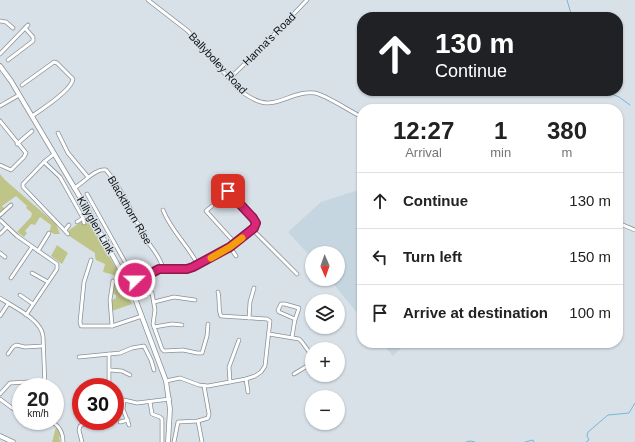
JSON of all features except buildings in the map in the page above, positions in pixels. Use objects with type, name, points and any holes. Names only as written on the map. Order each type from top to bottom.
[{"type":"street","name":"Ballyboley Road","points":[[148,0],[188,30],[244,93],[262,102],[274,102],[304,92],[317,93],[357,114]]},
{"type":"street","name":"Hanna's Road","points":[[230,78],[307,0]]},
{"type":"street","points":[[0,21],[6,22],[13,28]]},
{"type":"street","points":[[0,54],[27,27],[33,36],[33,41],[9,60],[8,55]]},
{"type":"street","points":[[22,85],[54,62],[72,78],[72,83],[52,103],[32,116]]},
{"type":"street","name":"Killyglen Link","points":[[0,66],[11,81],[74,188],[126,278],[135,298],[166,381],[170,399],[168,442]]},
{"type":"street","points":[[0,106],[19,95]]},
{"type":"street","points":[[0,165],[11,170],[24,157],[25,151],[17,144],[1,123]]},
{"type":"street","points":[[17,144],[32,131]]},
{"type":"street","points":[[58,133],[68,153],[88,177]]},
{"type":"street","points":[[54,154],[44,162],[24,184],[23,188],[68,234]]},
{"type":"street","points":[[44,162],[59,176],[83,218],[84,223]]},
{"type":"street","name":"Blackthorn Rise","points":[[74,188],[88,177],[102,170],[107,170],[118,186],[152,249],[160,259],[163,269]]},
{"type":"street","points":[[232,195],[239,189]]},
{"type":"street","points":[[87,194],[136,280],[139,280],[155,271],[163,269],[187,269],[197,265],[230,247],[252,229],[256,223],[253,218],[228,191]]},
{"type":"street","points":[[0,215],[11,205]]},
{"type":"street","points":[[212,206],[206,211],[235,243]]},
{"type":"street","points":[[163,210],[174,231],[193,255],[197,265]]},
{"type":"street","points":[[77,222],[83,218]]},
{"type":"street","points":[[168,221],[174,219]]},
{"type":"street","points":[[0,220],[32,247],[55,262],[57,266],[26,315]]},
{"type":"street","points":[[623,225],[635,230]]},
{"type":"street","points":[[0,234],[6,226]]},
{"type":"street","points":[[65,230],[69,226]]},
{"type":"street","points":[[252,229],[297,274]]},
{"type":"street","points":[[38,251],[49,233]]},
{"type":"street","points":[[12,278],[32,247]]},
{"type":"street","points":[[230,247],[236,256]]},
{"type":"street","points":[[0,253],[5,257]]},
{"type":"street","points":[[91,260],[84,282],[80,324],[83,327],[112,326],[142,316]]},
{"type":"street","points":[[32,273],[48,282]]},
{"type":"street","points":[[112,326],[110,300],[113,281]]},
{"type":"street","points":[[249,318],[250,302],[254,288]]},
{"type":"street","points":[[135,298],[150,292],[152,293],[155,310],[153,322],[154,327],[164,351],[183,350],[202,353],[207,336],[208,324]]},
{"type":"street","points":[[166,381],[180,378],[204,386],[214,386],[256,376],[263,368],[269,334],[269,320],[222,316],[218,292]]},
{"type":"street","points":[[20,296],[33,304]]},
{"type":"street","points":[[154,302],[172,297],[195,300]]},
{"type":"street","points":[[0,298],[39,325],[42,333],[45,378]]},
{"type":"street","points":[[0,316],[8,304]]},
{"type":"street","points":[[292,337],[299,308],[281,304],[279,306],[279,312],[294,317],[295,320]]},
{"type":"street","points":[[154,327],[172,324],[182,325]]},
{"type":"street","points":[[269,334],[299,339],[305,346]]},
{"type":"street","points":[[230,382],[229,369],[239,340]]},
{"type":"street","points":[[8,354],[16,345],[25,347],[43,346]]},
{"type":"street","points":[[79,357],[120,353],[132,348],[144,346],[154,370]]},
{"type":"street","points":[[109,354],[110,378]]},
{"type":"street","points":[[294,374],[305,367]]},
{"type":"street","points":[[110,370],[122,371],[130,375]]},
{"type":"street","points":[[246,379],[248,392]]},
{"type":"street","points":[[0,394],[10,383],[12,383]]},
{"type":"street","points":[[174,442],[178,422],[198,421],[207,419],[209,416],[204,386]]},
{"type":"street","points":[[0,399],[12,408]]},
{"type":"street","points":[[124,401],[137,403],[170,399]]},
{"type":"street","points":[[150,402],[152,414],[160,417],[162,420],[162,442]]},
{"type":"street","points":[[124,411],[129,425]]},
{"type":"street","points":[[124,421],[128,420]]},
{"type":"street","points":[[198,421],[202,442]]},
{"type":"street","points":[[60,430],[62,442]]},
{"type":"street","points":[[79,430],[82,442]]},
{"type":"street","points":[[0,436],[13,442]]},
{"type":"shaded area","points":[[357,191],[357,313],[345,298],[345,294],[342,294],[335,286],[345,286],[345,246],[305,246],[305,251],[288,232],[321,202]]},
{"type":"shaded area","points":[[386,348],[401,348],[393,356]]},
{"type":"green space","points":[[0,174],[56,224],[60,234],[54,234],[50,231],[51,225],[40,217],[35,225],[31,224],[25,231],[27,233],[24,237],[17,232],[31,217],[32,213],[16,196],[2,206],[5,209],[0,214]]},
{"type":"green space","points":[[86,217],[119,273],[132,304],[112,311],[112,300],[116,298],[116,295],[113,294],[112,291],[114,283],[117,282],[114,275],[103,272],[105,264],[96,260],[95,253],[68,235],[69,230],[81,222],[85,223]]},
{"type":"green space","points":[[57,245],[68,253],[62,264],[51,256]]},
{"type":"green space","points":[[55,430],[58,430],[61,436],[59,437],[60,442],[52,442]]},
{"type":"waterway","points":[[567,0],[571,12]]},
{"type":"waterway","points":[[616,96],[630,105]]},
{"type":"waterway","points":[[586,442],[589,440],[587,436],[588,432],[608,415],[629,413],[635,403]]},
{"type":"waterway","points":[[525,442],[533,440],[534,442]]},
{"type":"waterway","points":[[466,442],[475,442]]},
{"type":"slow traffic","points":[[211,258],[242,238]]},
{"type":"route","points":[[135,280],[139,280],[159,269],[187,269],[193,267],[230,247],[254,228],[256,223],[253,218],[228,191]]}]
